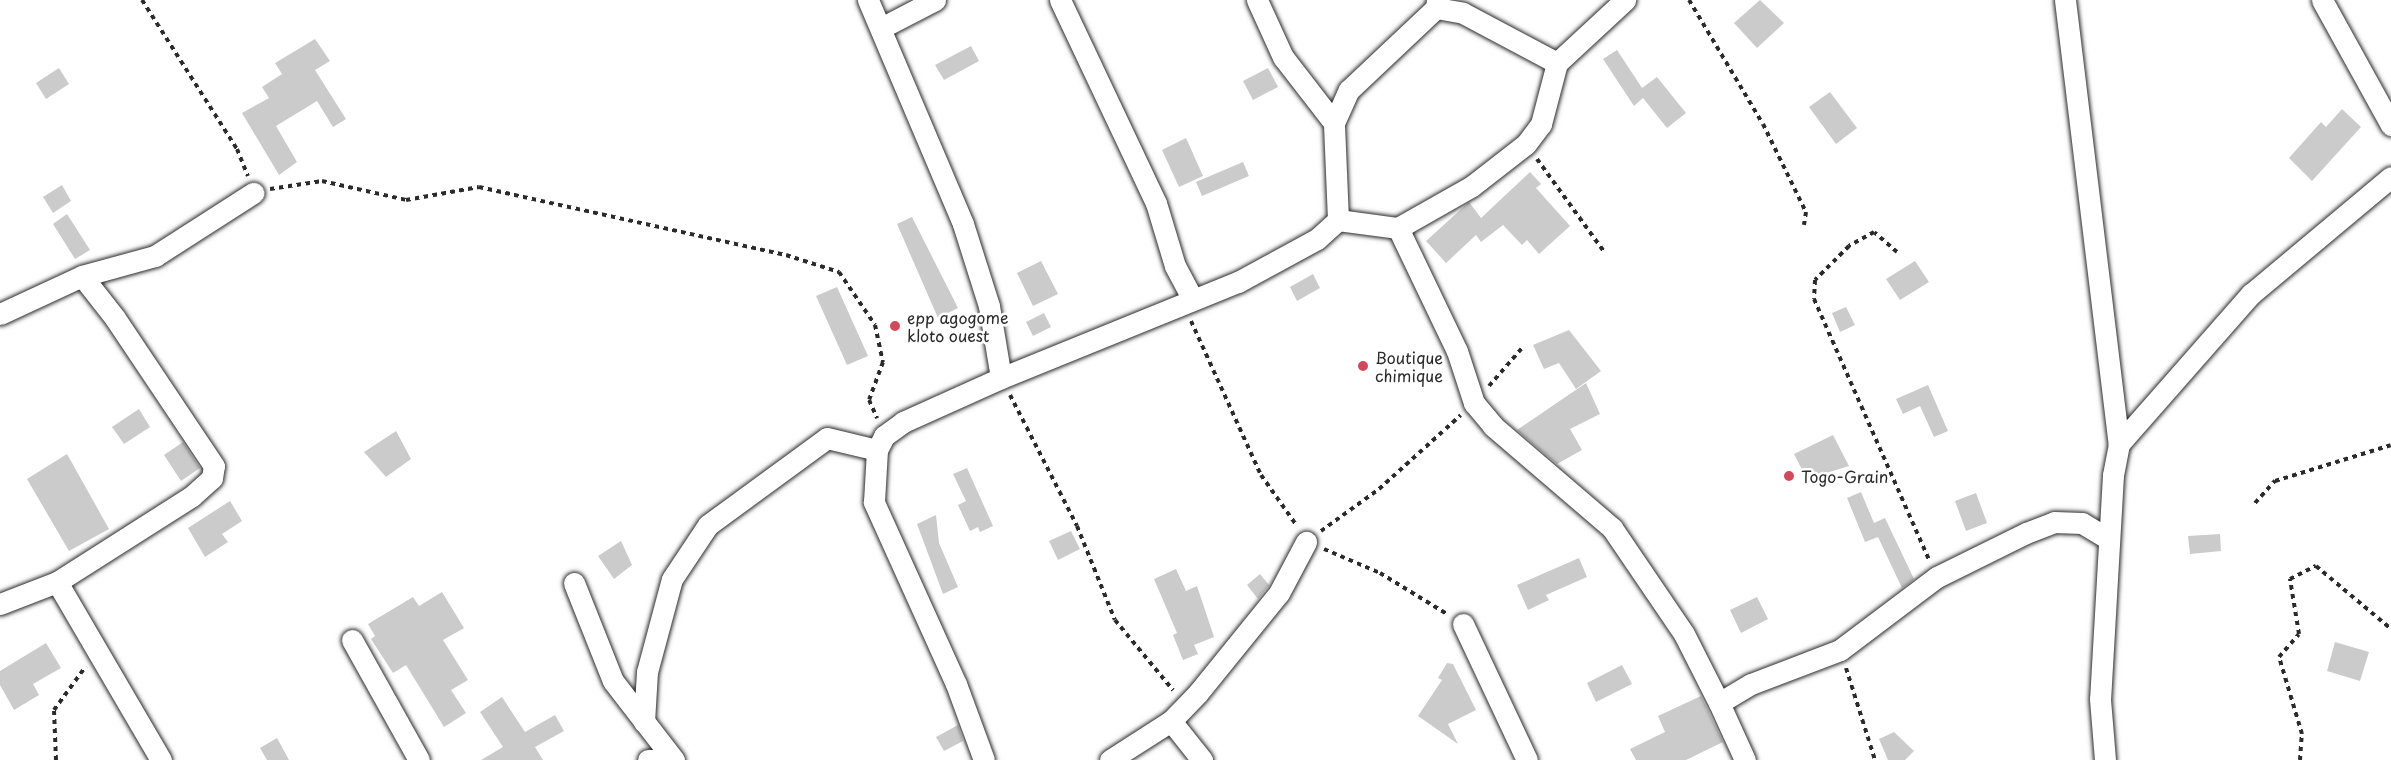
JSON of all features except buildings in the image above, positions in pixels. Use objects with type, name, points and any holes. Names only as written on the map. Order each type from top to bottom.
[{"type":"street","points":[[868,0],[963,224],[989,306],[1001,378]]},
{"type":"street","points":[[881,28],[936,0]]},
{"type":"street","points":[[1060,0],[1156,203],[1186,304]]},
{"type":"street","points":[[1257,0],[1283,57],[1334,123]]},
{"type":"street","points":[[984,760],[956,684],[883,529],[874,502],[880,443],[903,422],[1001,378],[1186,304],[1280,261],[1338,220],[1398,228],[1436,210],[1526,144],[1541,124],[1557,63],[1625,0]]},
{"type":"street","points":[[2065,0],[2119,444],[2109,539],[2100,699],[2105,760]]},
{"type":"street","points":[[2322,0],[2391,125]]},
{"type":"street","points":[[1338,220],[1334,123],[1349,90],[1437,4],[1463,13],[1557,63]]},
{"type":"street","points":[[2119,444],[2252,294],[2391,177]]},
{"type":"street","points":[[0,314],[82,276],[154,256],[253,192]]},
{"type":"street","points":[[1398,228],[1457,351],[1474,402],[1493,426],[1612,528],[1678,624],[1719,703],[1745,760]]},
{"type":"street","points":[[0,604],[57,582],[192,496],[212,478],[214,466],[115,318],[82,276]]},
{"type":"street","points":[[644,722],[647,672],[672,579],[708,525],[827,438],[880,443]]},
{"type":"street","points":[[1719,703],[1751,684],[1840,650],[1937,577],[2054,522],[2082,523],[2109,539]]},
{"type":"street","points":[[1110,760],[1171,721],[1279,593],[1306,542]]},
{"type":"street","points":[[57,582],[95,654],[161,760]]},
{"type":"street","points":[[574,583],[613,681],[674,760]]},
{"type":"street","points":[[1463,624],[1527,760]]},
{"type":"street","points":[[352,640],[419,760]]},
{"type":"street","points":[[1171,721],[1202,760]]},
{"type":"street","points":[[648,760],[659,760]]},
{"type":"path","points":[[142,0],[237,149],[253,192],[322,182],[406,200],[479,187],[786,255],[839,272],[875,325],[884,362],[870,400],[880,443]]},
{"type":"path","points":[[1689,0],[1763,124],[1806,212],[1804,225]]},
{"type":"path","points":[[1526,144],[1605,253]]},
{"type":"path","points":[[1897,252],[1874,232],[1849,246],[1815,280],[1814,299],[1937,577]]},
{"type":"path","points":[[1186,304],[1202,339],[1220,390],[1262,475],[1306,542],[1380,573],[1463,624]]},
{"type":"path","points":[[1306,542],[1379,489],[1474,402],[1522,348]]},
{"type":"path","points":[[1001,378],[1077,526],[1115,621],[1173,690],[1171,721]]},
{"type":"path","points":[[2255,503],[2274,481],[2391,445]]},
{"type":"path","points":[[2300,760],[2302,734],[2279,657],[2299,634],[2290,579],[2316,566],[2391,629]]},
{"type":"path","points":[[1840,650],[1875,760]]},
{"type":"path","points":[[56,760],[54,710],[95,654]]},
{"type":"place","name":"epp agogome kloto ouest","points":[[895,326]]},
{"type":"place","name":"Boutique chimique","points":[[1363,366]]},
{"type":"place","name":"Togo-Grain","points":[[1789,476]]}]
